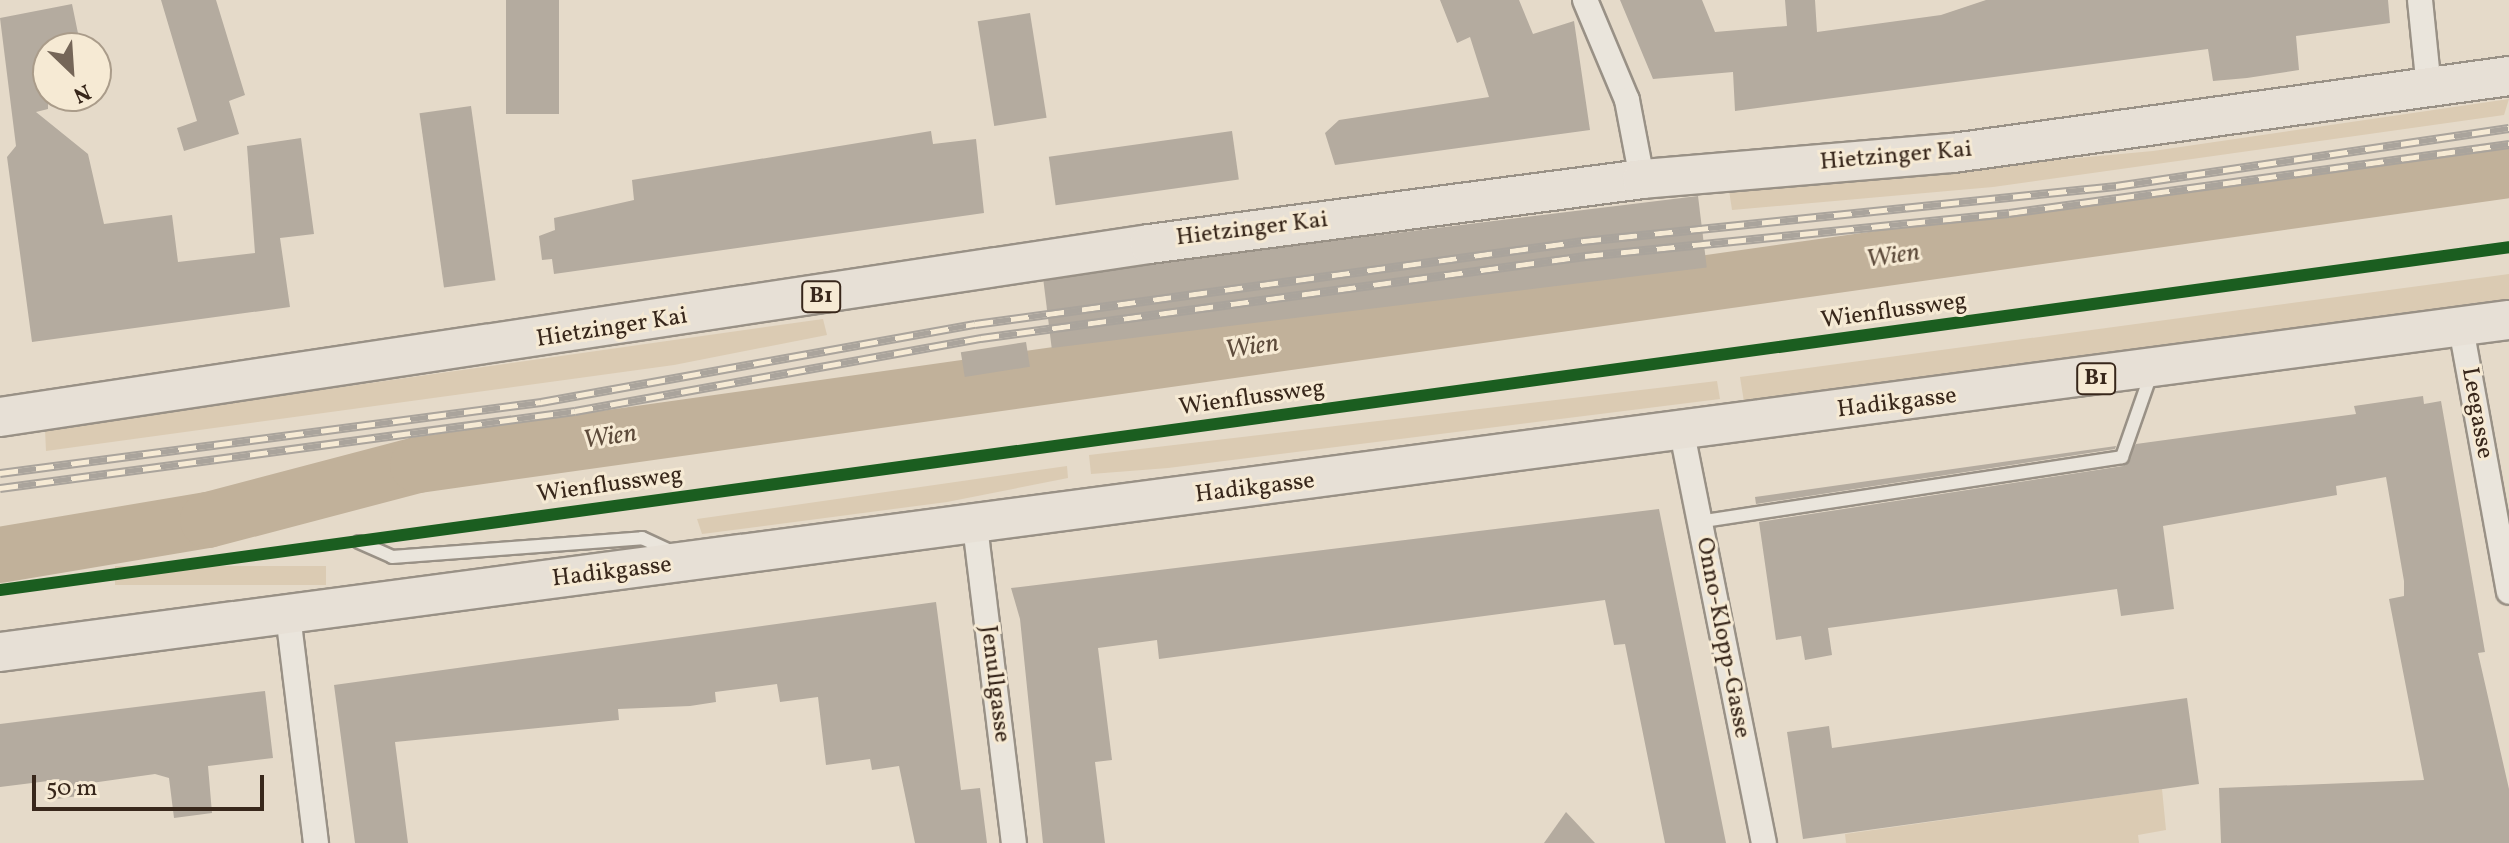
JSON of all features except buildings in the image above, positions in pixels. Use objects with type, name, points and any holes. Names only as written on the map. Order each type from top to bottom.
[{"type":"main road","name":"Hietzinger Kai","points":[[0,417],[1149,244],[1642,179],[1953,153],[2509,76]]},
{"type":"main road","name":"Hadikgasse","points":[[0,652],[2152,372],[2509,320]]},
{"type":"street","points":[[1585,0],[1627,100],[1642,179]]},
{"type":"street","points":[[2420,0],[2429,89]]},
{"type":"street","name":"Leegasse","points":[[2461,328],[2509,592]]},
{"type":"street","name":"Onno-Klopp-Gasse","points":[[1682,433],[1764,843]]},
{"type":"street","name":"Jenullgasse","points":[[975,526],[1014,843]]},
{"type":"street","points":[[288,615],[316,843]]},
{"type":"lane","points":[[1698,522],[2122,457],[2152,372]]},
{"type":"lane","points":[[359,542],[392,557],[642,538],[664,543],[687,563]]},
{"type":"shaded area","points":[[2509,99],[2504,115],[1993,187],[1732,210],[1729,190],[2153,151]]},
{"type":"shaded area","points":[[2509,274],[2509,300],[2426,314],[1744,402],[1740,377]]},
{"type":"shaded area","points":[[823,319],[827,335],[674,365],[46,451],[45,429]]},
{"type":"shaded area","points":[[1717,381],[1720,399],[1168,468],[1091,474],[1089,455]]},
{"type":"shaded area","points":[[1067,466],[1068,478],[947,502],[702,534],[697,519]]},
{"type":"shaded area","points":[[115,566],[326,566],[326,585],[115,585]]},
{"type":"shaded area","points":[[2162,789],[2166,830],[2138,835],[2139,843],[1846,843],[1845,834]]},
{"type":"waterway","name":"Wien","points":[[0,555],[208,520],[418,465],[2509,170]]},
{"type":"railway","points":[[0,473],[541,402],[975,324],[1583,241],[2116,186],[2509,128]]},
{"type":"railway","points":[[0,488],[575,411],[981,338],[1585,256],[2009,213],[2509,144]]},
{"type":"cycle path","name":"Wienflussweg","points":[[0,590],[2509,247]]}]
